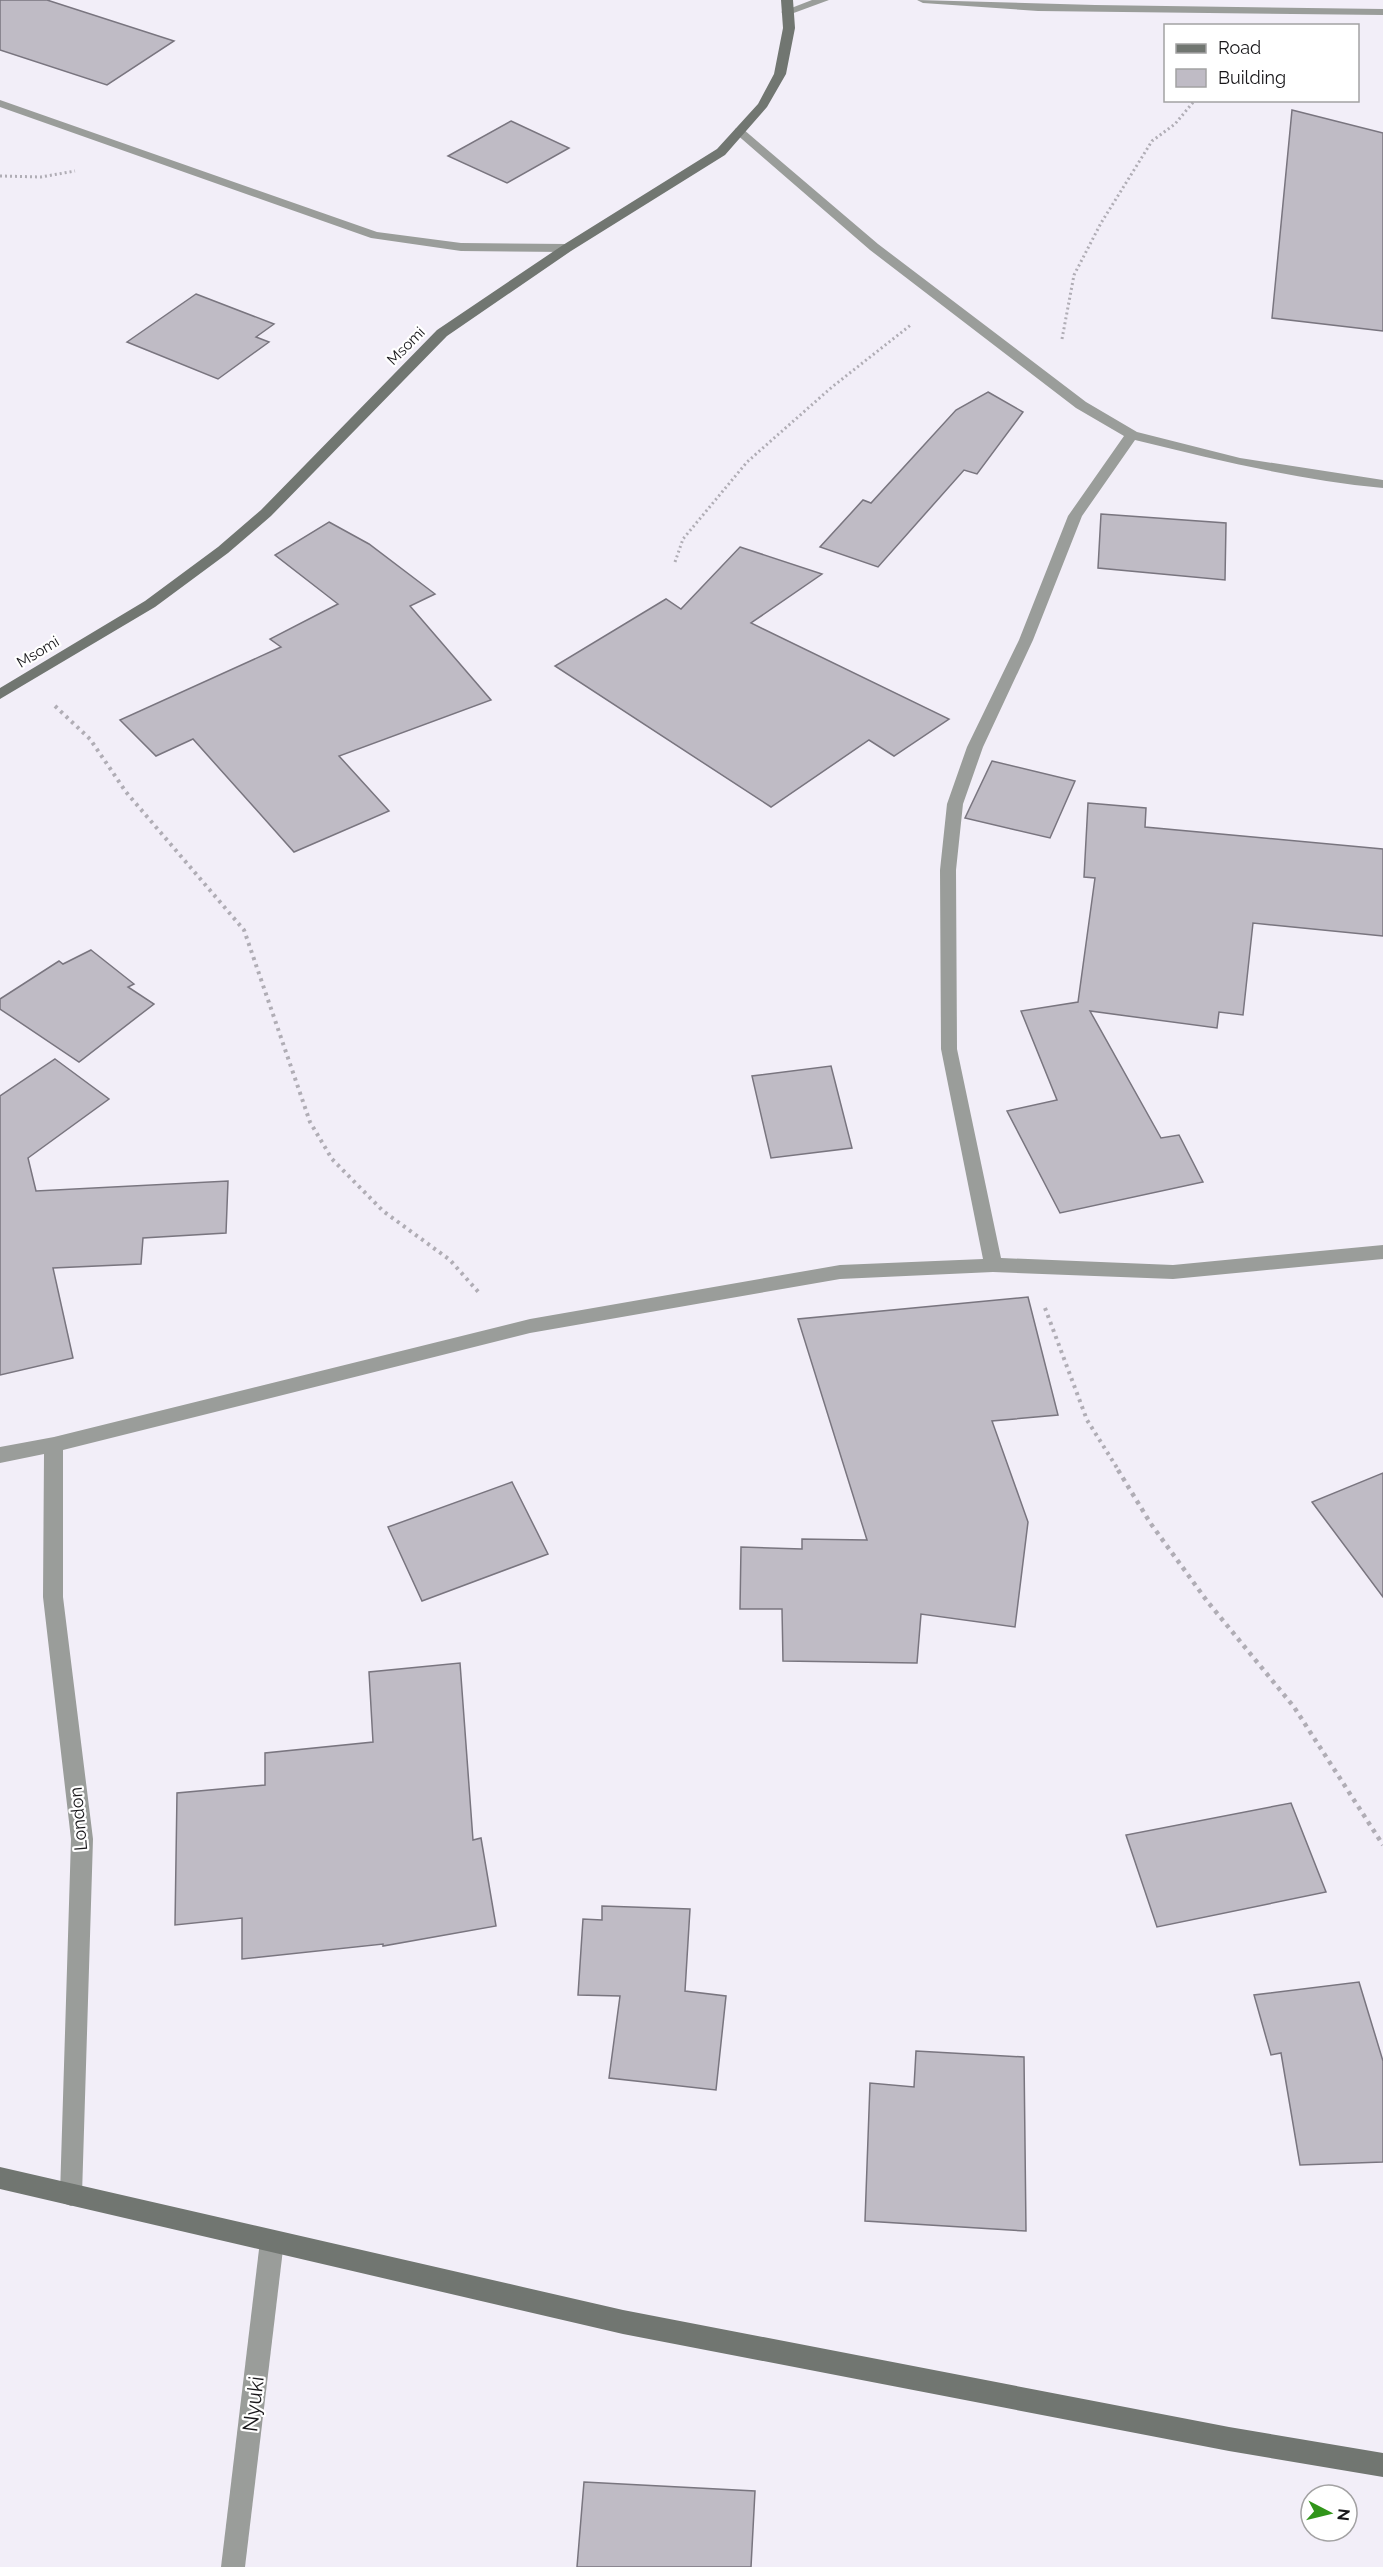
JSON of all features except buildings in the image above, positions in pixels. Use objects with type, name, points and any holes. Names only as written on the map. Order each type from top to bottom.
[{"type":"street","points":[[787,6],[823,0]]},
{"type":"street","points":[[923,0],[1043,8],[1202,5],[1383,12]]},
{"type":"street","name":"Msomi","points":[[0,694],[150,604],[224,550],[266,513],[442,333],[567,248],[721,152],[763,105],[780,74],[789,28],[787,6]]},
{"type":"street","points":[[0,103],[375,235],[461,247],[567,248]]},
{"type":"street","points":[[739,131],[874,247],[1081,405],[1132,435],[1240,462],[1353,482],[1383,484]]},
{"type":"street","points":[[993,1265],[949,1049],[948,870],[955,804],[975,747],[1026,640],[1075,516],[1132,435]]},
{"type":"street","points":[[0,1455],[54,1445],[513,1330],[840,1272],[993,1265],[1173,1272],[1383,1252]]},
{"type":"street","name":"London","points":[[54,1445],[53,1597],[82,1839],[71,2195]]},
{"type":"street","points":[[0,2178],[623,2322],[1229,2439],[1383,2465]]},
{"type":"street","name":"Nyuki","points":[[233,2567],[272,2241]]},
{"type":"path","points":[[1053,384],[1074,275],[1101,223],[1152,141],[1175,124],[1194,102]]},
{"type":"path","points":[[675,562],[683,539],[747,462],[832,387],[944,300]]},
{"type":"path","points":[[27,677],[90,739],[126,792],[244,930],[310,1122],[332,1159],[383,1210],[450,1260],[513,1330]]},
{"type":"path","points":[[1032,1267],[1087,1420],[1151,1524],[1207,1601],[1294,1707],[1383,1845]]}]
